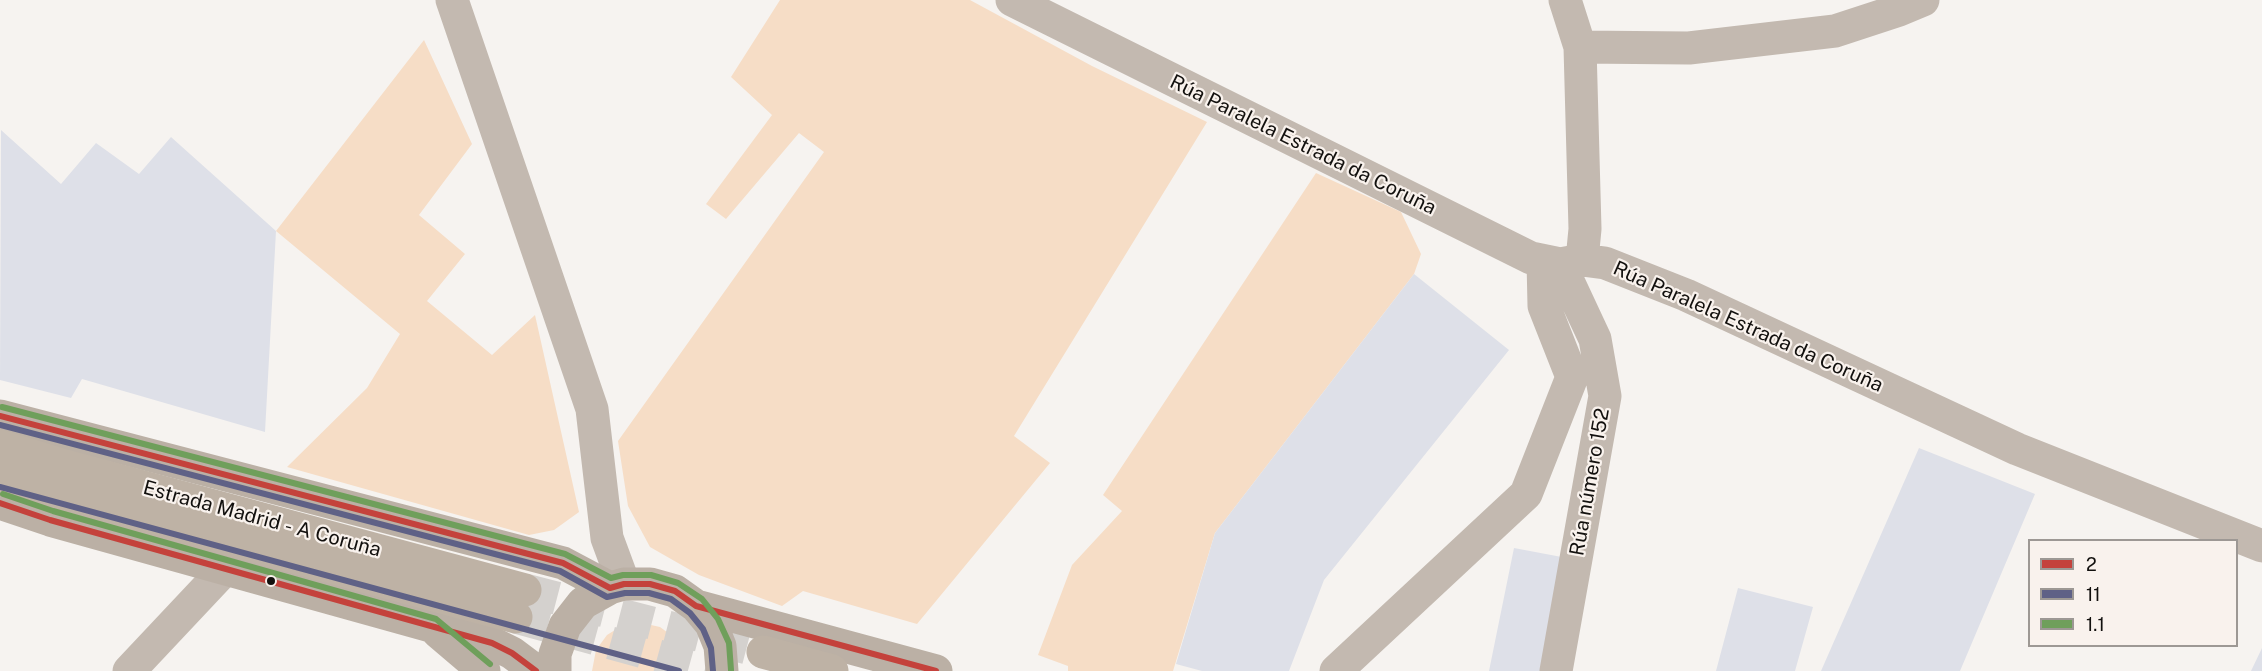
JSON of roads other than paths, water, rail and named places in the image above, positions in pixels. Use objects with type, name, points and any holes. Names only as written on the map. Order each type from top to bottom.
[{"type":"highway","name":"Estrada Madrid - A Coruña","points":[[0,446],[520,604],[0,478]]},
{"type":"highway","points":[[764,652],[832,671]]},
{"type":"main road","points":[[0,416],[563,563],[617,586]]},
{"type":"main road","points":[[0,503],[50,520],[492,643],[512,653],[536,671]]},
{"type":"main road","points":[[555,671],[555,654],[565,626],[583,603],[617,586],[650,584],[675,591],[696,606],[711,624],[720,646],[722,671]]},
{"type":"main road","points":[[696,606],[936,671]]},
{"type":"main road","points":[[433,627],[484,671]]},
{"type":"street","points":[[452,0],[592,409],[607,538],[617,586]]},
{"type":"street","name":"Rúa Paralela Estrada da Coruña","points":[[1012,0],[1531,258],[1562,262],[1605,263],[1686,295],[2017,449],[2262,546]]},
{"type":"street","points":[[1336,671],[1526,494],[1572,377],[1544,306],[1562,262],[1585,229],[1580,46],[1565,0]]},
{"type":"street","points":[[1580,46],[1689,48],[1835,31],[1923,0]]},
{"type":"street","name":"Rúa número 152","points":[[1556,671],[1605,396],[1595,339],[1562,262]]},
{"type":"street","points":[[129,671],[225,569]]},
{"type":"tunnel","points":[[525,590],[763,652]]},
{"type":"tunnel","points":[[516,617],[713,671]]}]
